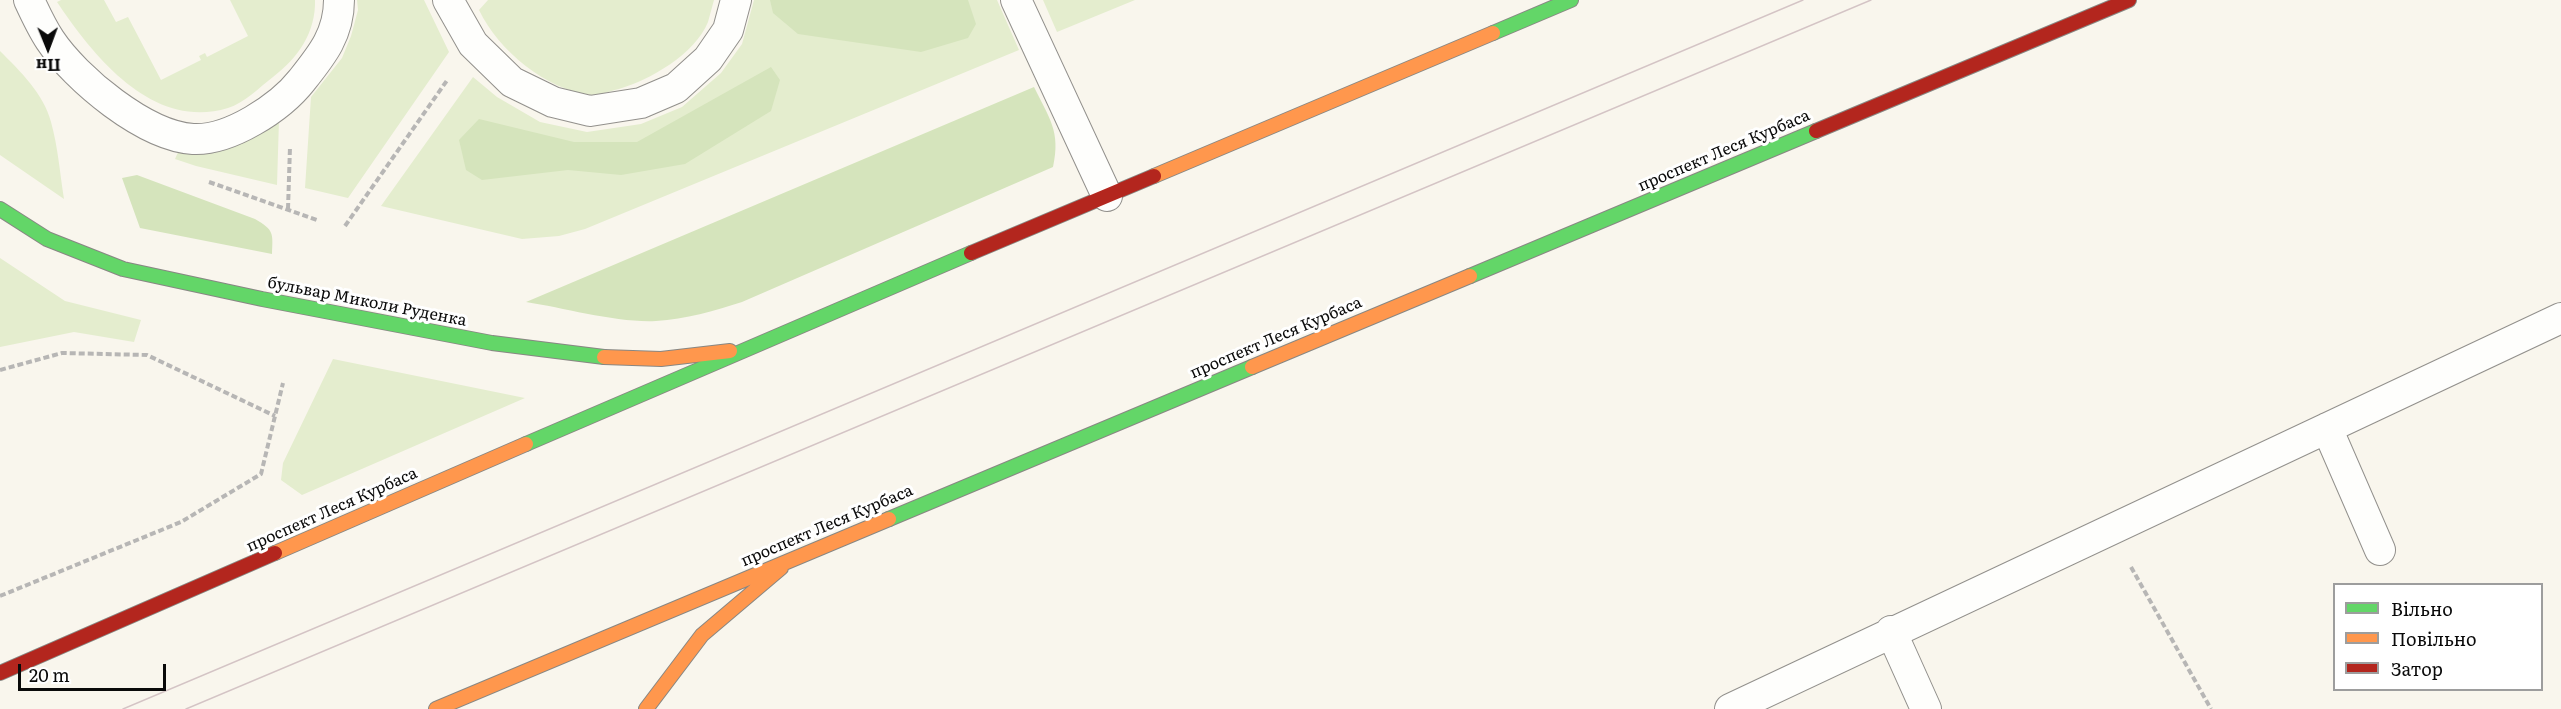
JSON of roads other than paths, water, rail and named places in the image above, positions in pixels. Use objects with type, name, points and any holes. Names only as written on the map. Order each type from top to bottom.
[{"type":"main road","name":"проспект Леся Курбаса","points":[[0,673],[744,349],[1572,0]]},
{"type":"main road","name":"проспект Леся Курбаса","points":[[436,709],[2129,0]]},
{"type":"main road","name":"бульвар Миколи Руденка","points":[[0,209],[47,239],[123,269],[262,299],[492,343],[599,357],[661,359],[744,349]]},
{"type":"main road","points":[[646,709],[702,635],[795,557]]},
{"type":"lane","points":[[29,0],[51,41],[78,71],[108,98],[145,124],[169,135],[194,139],[217,137],[248,123],[291,94],[326,50],[335,30],[339,0]]},
{"type":"lane","points":[[448,0],[473,44],[512,82],[553,102],[590,111],[640,103],[676,88],[708,59],[728,30],[736,0]]},
{"type":"lane","points":[[1016,0],[1107,196]]},
{"type":"lane","points":[[1730,709],[2561,318]]},
{"type":"lane","points":[[2327,429],[2379,550]]},
{"type":"lane","points":[[1891,632],[1926,709]]},
{"type":"tram line","points":[[123,709],[1803,0]]},
{"type":"tram line","points":[[186,709],[1871,0]]}]
